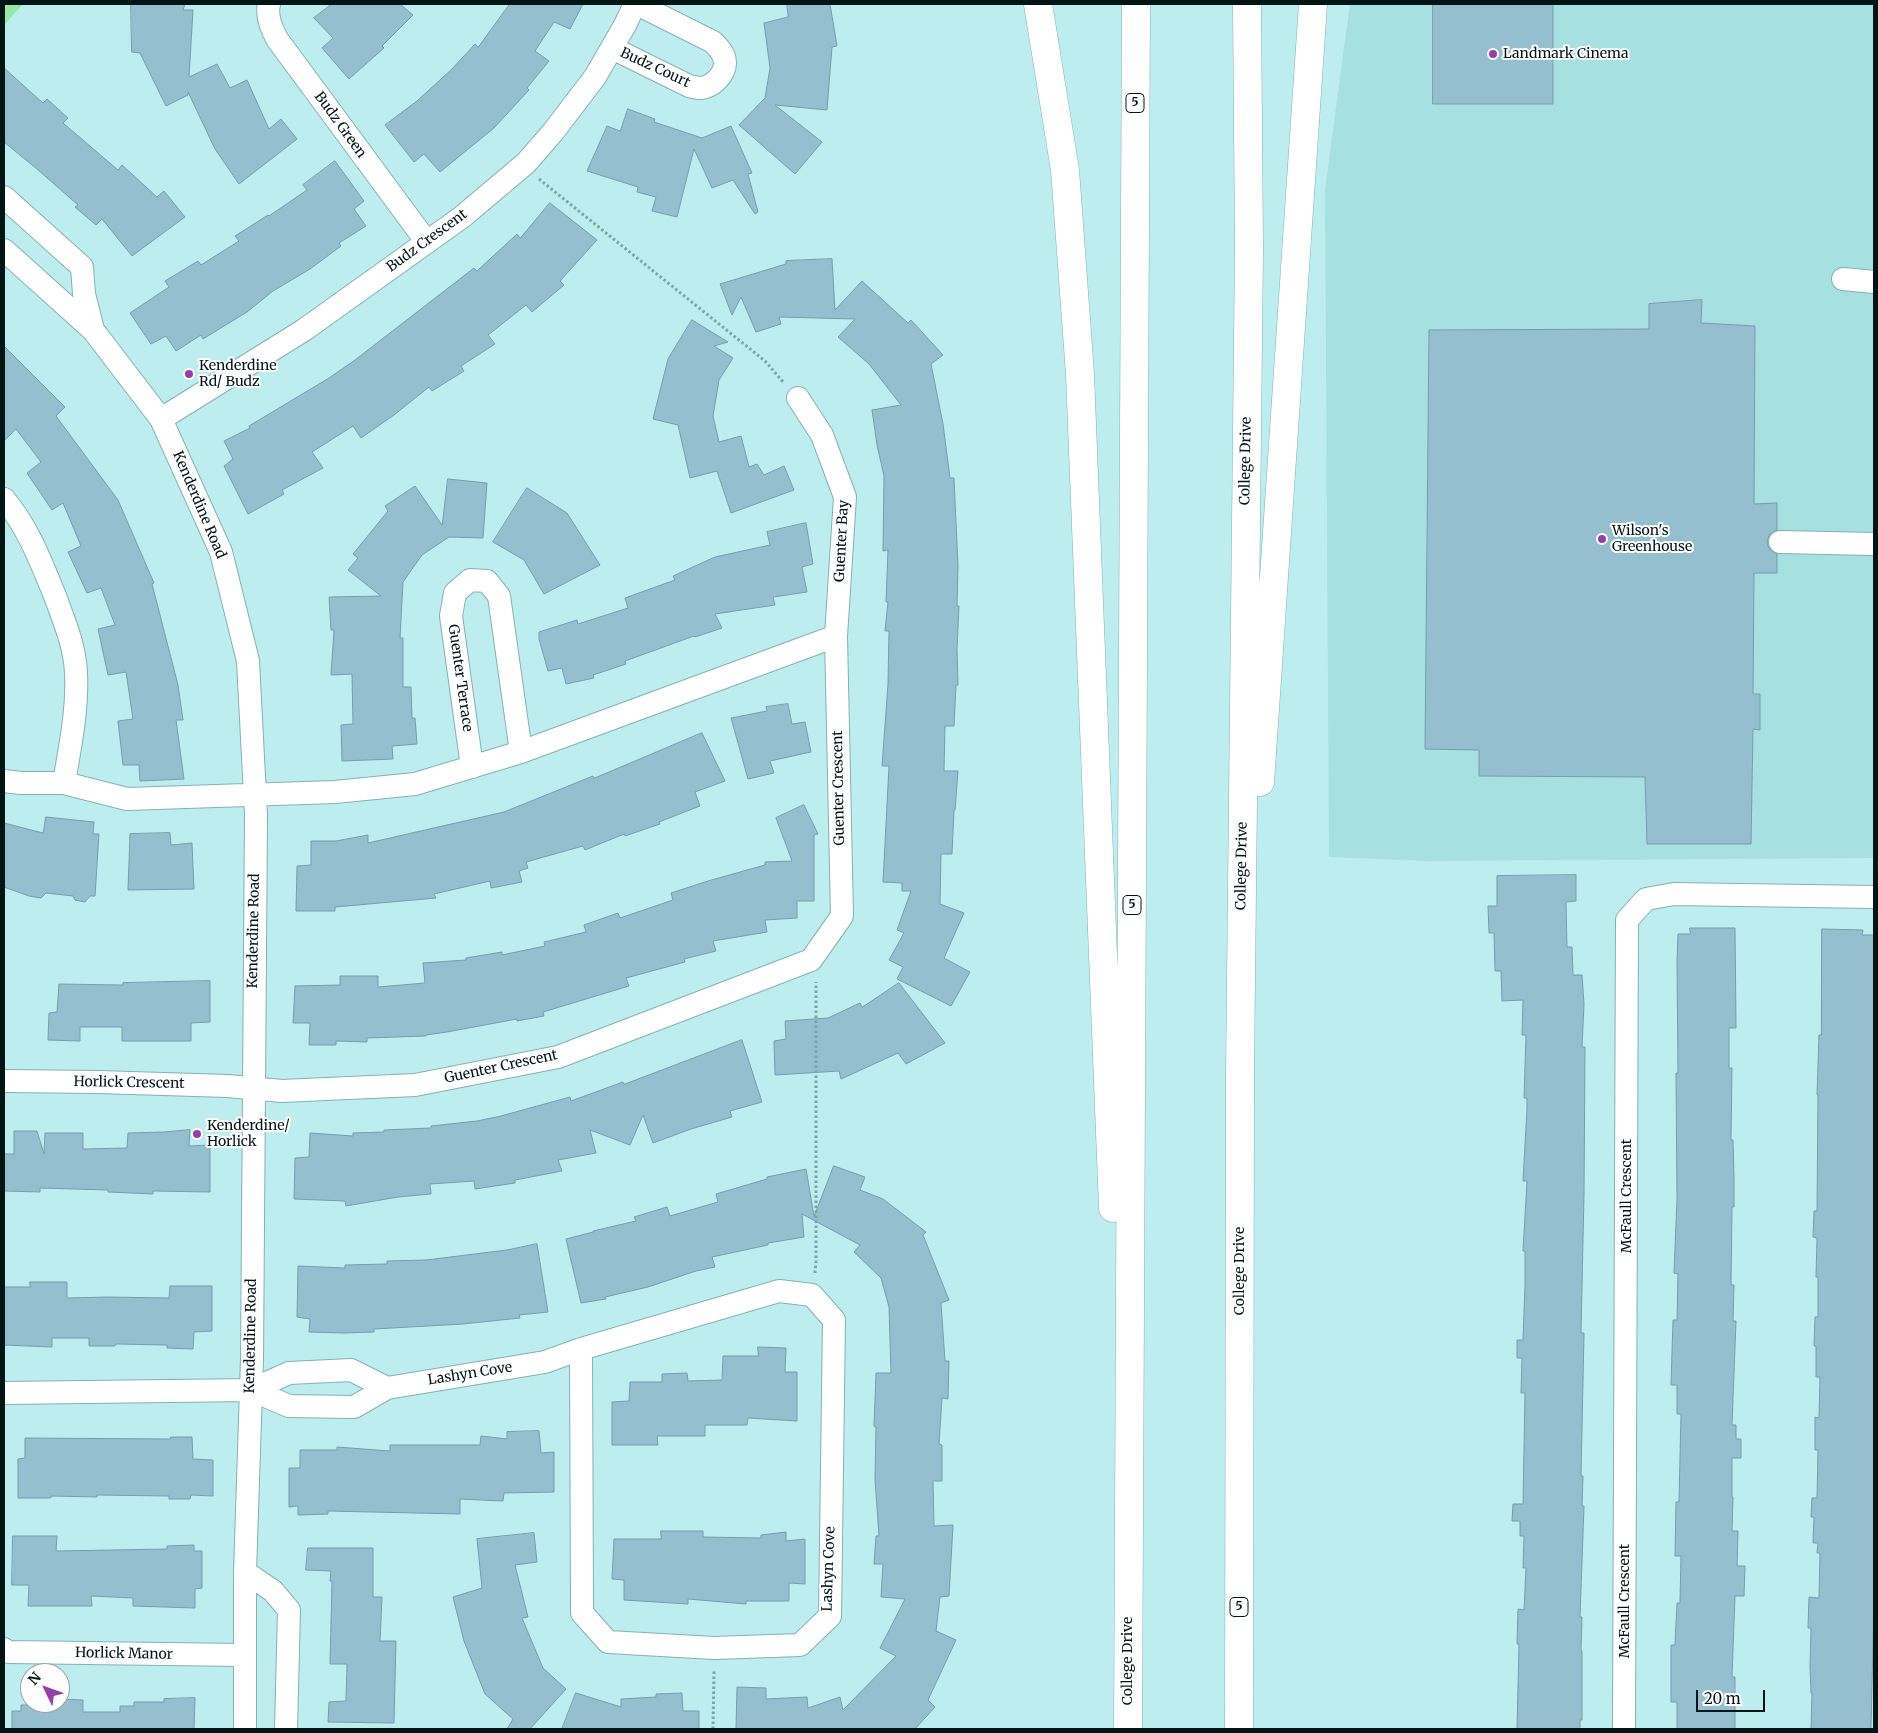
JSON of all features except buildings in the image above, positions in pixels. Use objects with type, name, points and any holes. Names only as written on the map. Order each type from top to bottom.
[{"type":"highway","points":[[1038,4],[1065,170],[1080,374],[1129,1607]]},
{"type":"highway","name":"College Drive","points":[[1128,1729],[1136,4]]},
{"type":"highway","name":"College Drive","points":[[1239,1729],[1240,1073],[1249,249],[1247,4]]},
{"type":"highway","points":[[1240,1073],[1313,4]]},
{"type":"street","name":"Budz Green","points":[[269,4],[267,10],[270,27],[277,39],[426,241]]},
{"type":"street","name":"Budz Crescent","points":[[161,419],[304,330],[462,216],[526,163],[553,132],[595,77],[636,4]]},
{"type":"street","name":"Budz Court","points":[[612,48],[689,86],[702,88],[714,83],[722,74],[725,63],[722,52],[713,42],[636,4]]},
{"type":"street","name":"Kenderdine Road","points":[[4,197],[82,267],[84,294],[93,330]]},
{"type":"street","name":"Kenderdine Road","points":[[4,250],[93,330],[161,419],[221,552],[248,661],[256,795],[253,1059],[255,1089],[253,1126],[251,1390],[245,1572],[245,1729]]},
{"type":"street","points":[[1843,279],[1874,282]]},
{"type":"street","name":"Guenter Bay","points":[[798,398],[822,435],[845,497],[836,636]]},
{"type":"street","points":[[4,499],[13,510],[38,552],[70,636],[76,671],[76,709],[64,783]]},
{"type":"street","points":[[1780,542],[1874,544]]},
{"type":"street","name":"Guenter Terrace","points":[[472,767],[451,616],[455,593],[470,580],[487,581],[499,596],[521,752]]},
{"type":"street","points":[[4,781],[64,783],[127,799],[335,792],[415,784],[521,752],[836,636]]},
{"type":"street","name":"Guenter Crescent","points":[[255,1089],[282,1091],[415,1084],[558,1057],[811,960],[842,916],[836,636]]},
{"type":"street","name":"McFaull Crescent","points":[[1624,1729],[1627,920],[1646,899],[1674,894],[1874,897]]},
{"type":"street","name":"Horlick Crescent","points":[[4,1081],[107,1082],[228,1086],[255,1089]]},
{"type":"street","name":"Lashyn Cove","points":[[251,1390],[289,1406],[354,1407],[387,1388],[545,1362],[580,1349],[779,1291],[812,1295],[834,1320],[830,1616],[800,1645],[714,1648],[608,1642],[582,1613],[580,1349]]},
{"type":"street","points":[[4,1393],[251,1390],[289,1373],[351,1370],[387,1388]]},
{"type":"street","points":[[245,1572],[273,1591],[289,1610],[286,1729]]},
{"type":"street","name":"Horlick Manor","points":[[4,1649],[8,1652],[244,1655]]},
{"type":"path","points":[[537,177],[765,362]]},
{"type":"path","points":[[816,1261],[817,986]]},
{"type":"path","points":[[713,1729],[714,1666]]},
{"type":"shaded area","points":[[1350,4],[1874,4],[1874,858],[1427,861],[1329,857],[1325,190]]},
{"type":"green space","points":[[4,4],[23,4],[4,25]]},
{"type":"place","name":"Landmark Cinema","points":[[1493,54]]},
{"type":"place","name":"Kenderdine Rd/ Budz","points":[[189,374]]},
{"type":"place","name":"Wilson's Greenhouse","points":[[1602,539]]},
{"type":"place","name":"Kenderdine/ Horlick","points":[[197,1134]]}]
